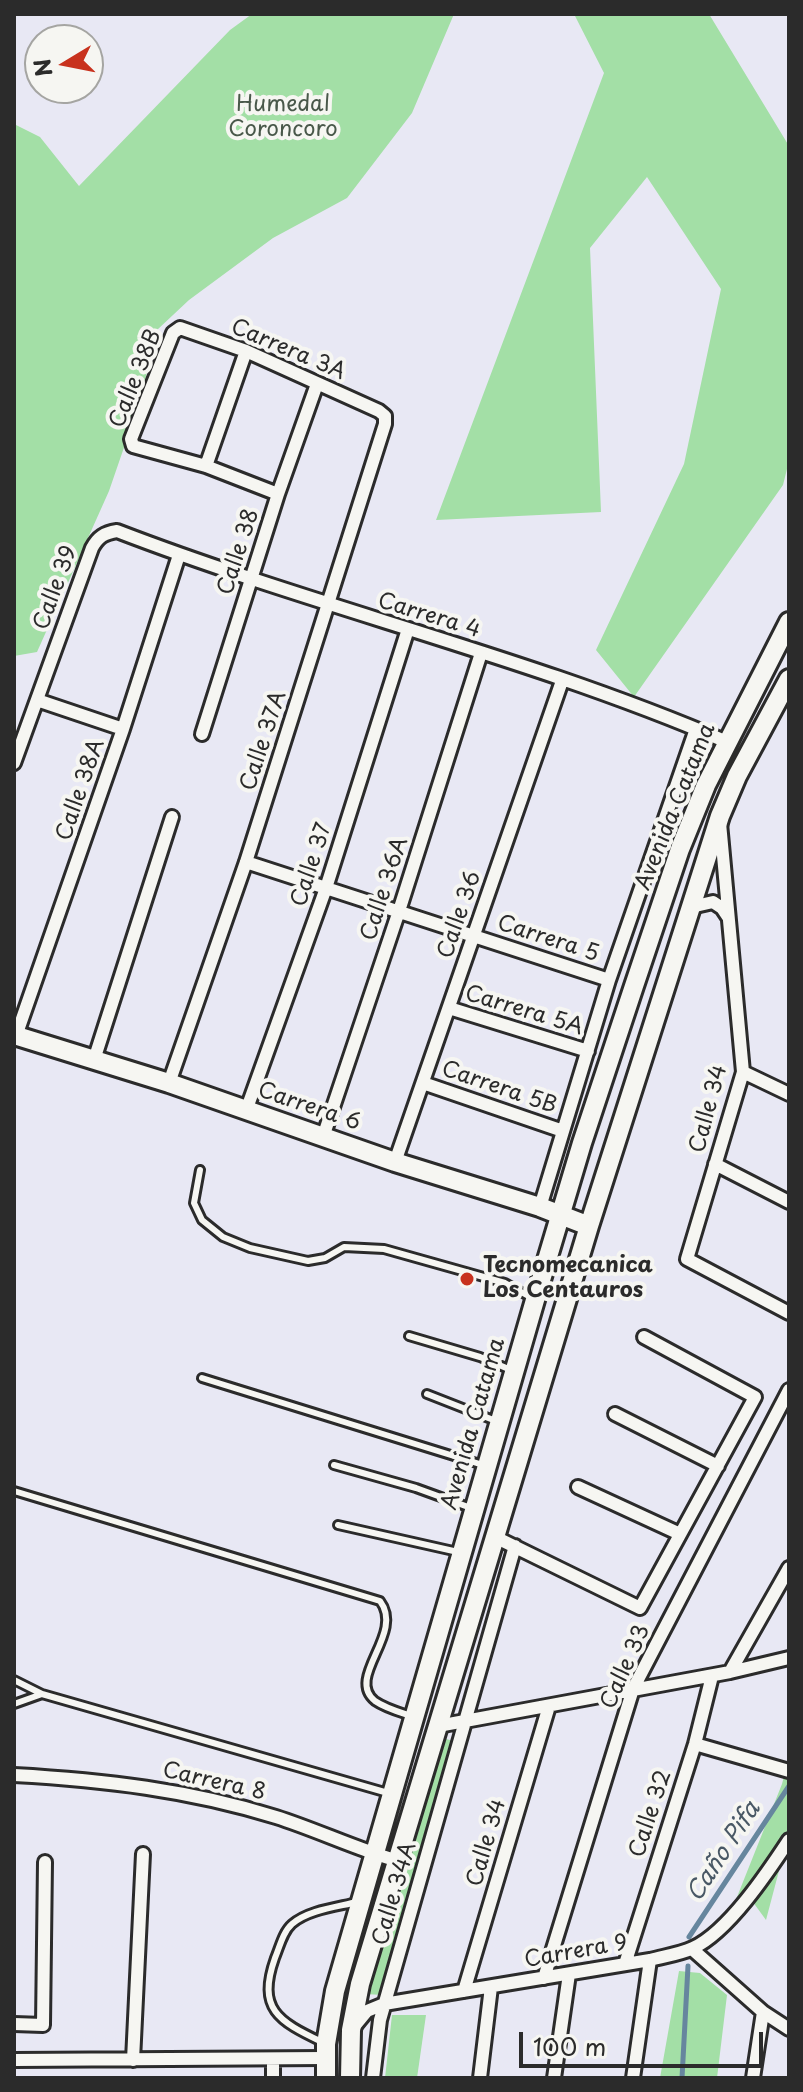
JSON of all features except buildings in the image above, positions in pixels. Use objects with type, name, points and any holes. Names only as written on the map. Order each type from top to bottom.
[{"type":"main road","name":"Avenida Catama","points":[[326,2078],[326,2051],[335,1991],[560,1216],[680,849],[727,742],[789,622]]},
{"type":"main road","name":"Avenida Catama","points":[[350,2078],[351,2030],[360,1984],[589,1226],[720,816],[789,679]]},
{"type":"main road","name":"Carrera 6","points":[[15,1036],[169,1083],[589,1226]]},
{"type":"street","name":"Carrera 3A","points":[[180,328],[246,351],[379,411]]},
{"type":"street","name":"Calle 38B","points":[[180,328],[173,333],[131,439],[133,446],[206,466]]},
{"type":"street","points":[[246,351],[206,466],[278,494]]},
{"type":"street","name":"Calle 38","points":[[202,734],[278,494],[317,384]]},
{"type":"street","name":"Calle 37A","points":[[169,1083],[246,862],[385,424],[385,416],[379,411]]},
{"type":"street","name":"Carrera 4","points":[[117,531],[328,606],[408,629],[562,681],[727,742]]},
{"type":"street","name":"Calle 39","points":[[14,763],[92,548],[97,539],[117,531]]},
{"type":"street","name":"Calle 38A","points":[[15,1036],[123,729],[179,555]]},
{"type":"street","name":"Calle 37","points":[[246,1111],[326,888],[408,629]]},
{"type":"street","name":"Calle 36A","points":[[323,1137],[481,653]]},
{"type":"street","name":"Calle 36","points":[[395,1162],[562,681]]},
{"type":"street","points":[[37,700],[123,729]]},
{"type":"street","name":"Avenida Catama","points":[[540,1207],[609,980],[696,729]]},
{"type":"street","name":"Calle 34","points":[[720,816],[743,1072],[687,1259],[789,1313]]},
{"type":"street","points":[[94,1060],[172,817]]},
{"type":"street","name":"Carrera 5","points":[[246,862],[609,980]]},
{"type":"street","points":[[691,907],[713,902],[729,917]]},
{"type":"street","name":"Carrera 5A","points":[[449,1008],[588,1051]]},
{"type":"street","points":[[743,1072],[789,1094]]},
{"type":"street","name":"Carrera 5B","points":[[423,1083],[563,1131]]},
{"type":"street","points":[[715,1164],[789,1202]]},
{"type":"street","points":[[495,1537],[640,1608],[755,1397],[644,1337]]},
{"type":"street","name":"Calle 33","points":[[544,1978],[633,1689],[789,1390]]},
{"type":"street","points":[[615,1414],[718,1466]]},
{"type":"street","points":[[578,1487],[680,1534]]},
{"type":"street","name":"Calle 34A","points":[[373,2078],[384,2004],[515,1546]]},
{"type":"street","points":[[730,1672],[789,1568]]},
{"type":"street","points":[[438,1726],[712,1676],[789,1658]]},
{"type":"street","name":"Calle 32","points":[[625,1964],[695,1744],[712,1676]]},
{"type":"street","name":"Calle 34","points":[[464,1991],[549,1706]]},
{"type":"street","points":[[695,1744],[789,1771]]},
{"type":"street","name":"Carrera 8","points":[[14,1775],[98,1780],[168,1790],[275,1817],[398,1861]]},
{"type":"street","points":[[789,1840],[767,1874],[738,1908],[707,1940],[692,1949],[763,2012],[784,2026],[789,2012]]},
{"type":"street","points":[[133,2060],[143,1854]]},
{"type":"street","points":[[14,2024],[43,2025],[45,1862]]},
{"type":"street","name":"Carrera 9","points":[[351,2030],[367,2011],[384,2004],[650,1960],[692,1949]]},
{"type":"street","points":[[633,2078],[650,1960]]},
{"type":"street","points":[[554,2078],[569,1974]]},
{"type":"street","points":[[480,2078],[491,1987]]},
{"type":"street","points":[[753,2078],[763,2012]]},
{"type":"street","points":[[14,2060],[273,2060],[326,2051]]},
{"type":"street","points":[[273,2060],[273,2078]]},
{"type":"lane","points":[[200,1170],[194,1203],[202,1220],[223,1237],[250,1248],[308,1261],[325,1258],[344,1247],[384,1249],[505,1283],[535,1300]]},
{"type":"lane","points":[[409,1336],[480,1357],[514,1371]]},
{"type":"lane","points":[[202,1378],[487,1466]]},
{"type":"lane","points":[[427,1394],[499,1423]]},
{"type":"lane","points":[[334,1465],[416,1488],[474,1509]]},
{"type":"lane","points":[[14,1491],[380,1601],[385,1608],[388,1625],[365,1686],[377,1702],[414,1718]]},
{"type":"lane","points":[[338,1525],[461,1553]]},
{"type":"lane","points":[[14,1680],[42,1694],[392,1794]]},
{"type":"lane","points":[[14,1704],[42,1694]]},
{"type":"lane","points":[[326,2051],[272,2010],[268,1978],[283,1936],[292,1924],[307,1916],[361,1901]]},
{"type":"green space","name":"Humedal Coroncoro","points":[[252,14],[454,14],[412,113],[347,198],[273,238],[189,300],[157,330],[140,401],[109,491],[37,652],[14,656],[14,124],[40,137],[79,186],[230,30]]},
{"type":"green space","points":[[574,14],[709,14],[789,146],[789,461],[783,485],[634,697],[596,650],[684,464],[721,289],[647,177],[590,248],[601,512],[436,520],[604,73]]},
{"type":"green space","points":[[442,1738],[458,1742],[384,1995],[364,1994]]},
{"type":"green space","points":[[789,1757],[789,1850],[780,1867],[766,1920],[750,1898],[733,1907],[782,1784]]},
{"type":"green space","points":[[679,1971],[700,1973],[727,1995],[717,2078],[660,2078]]},
{"type":"green space","points":[[392,2015],[426,2015],[417,2078],[385,2078]]},
{"type":"waterway","name":"Caño Pifa","points":[[689,1937],[789,1786]]},
{"type":"waterway","name":"Caño Pifa","points":[[682,2078],[688,1966]]},
{"type":"place","name":"Tecnomecanica Los Centauros","points":[[467,1279]]}]
